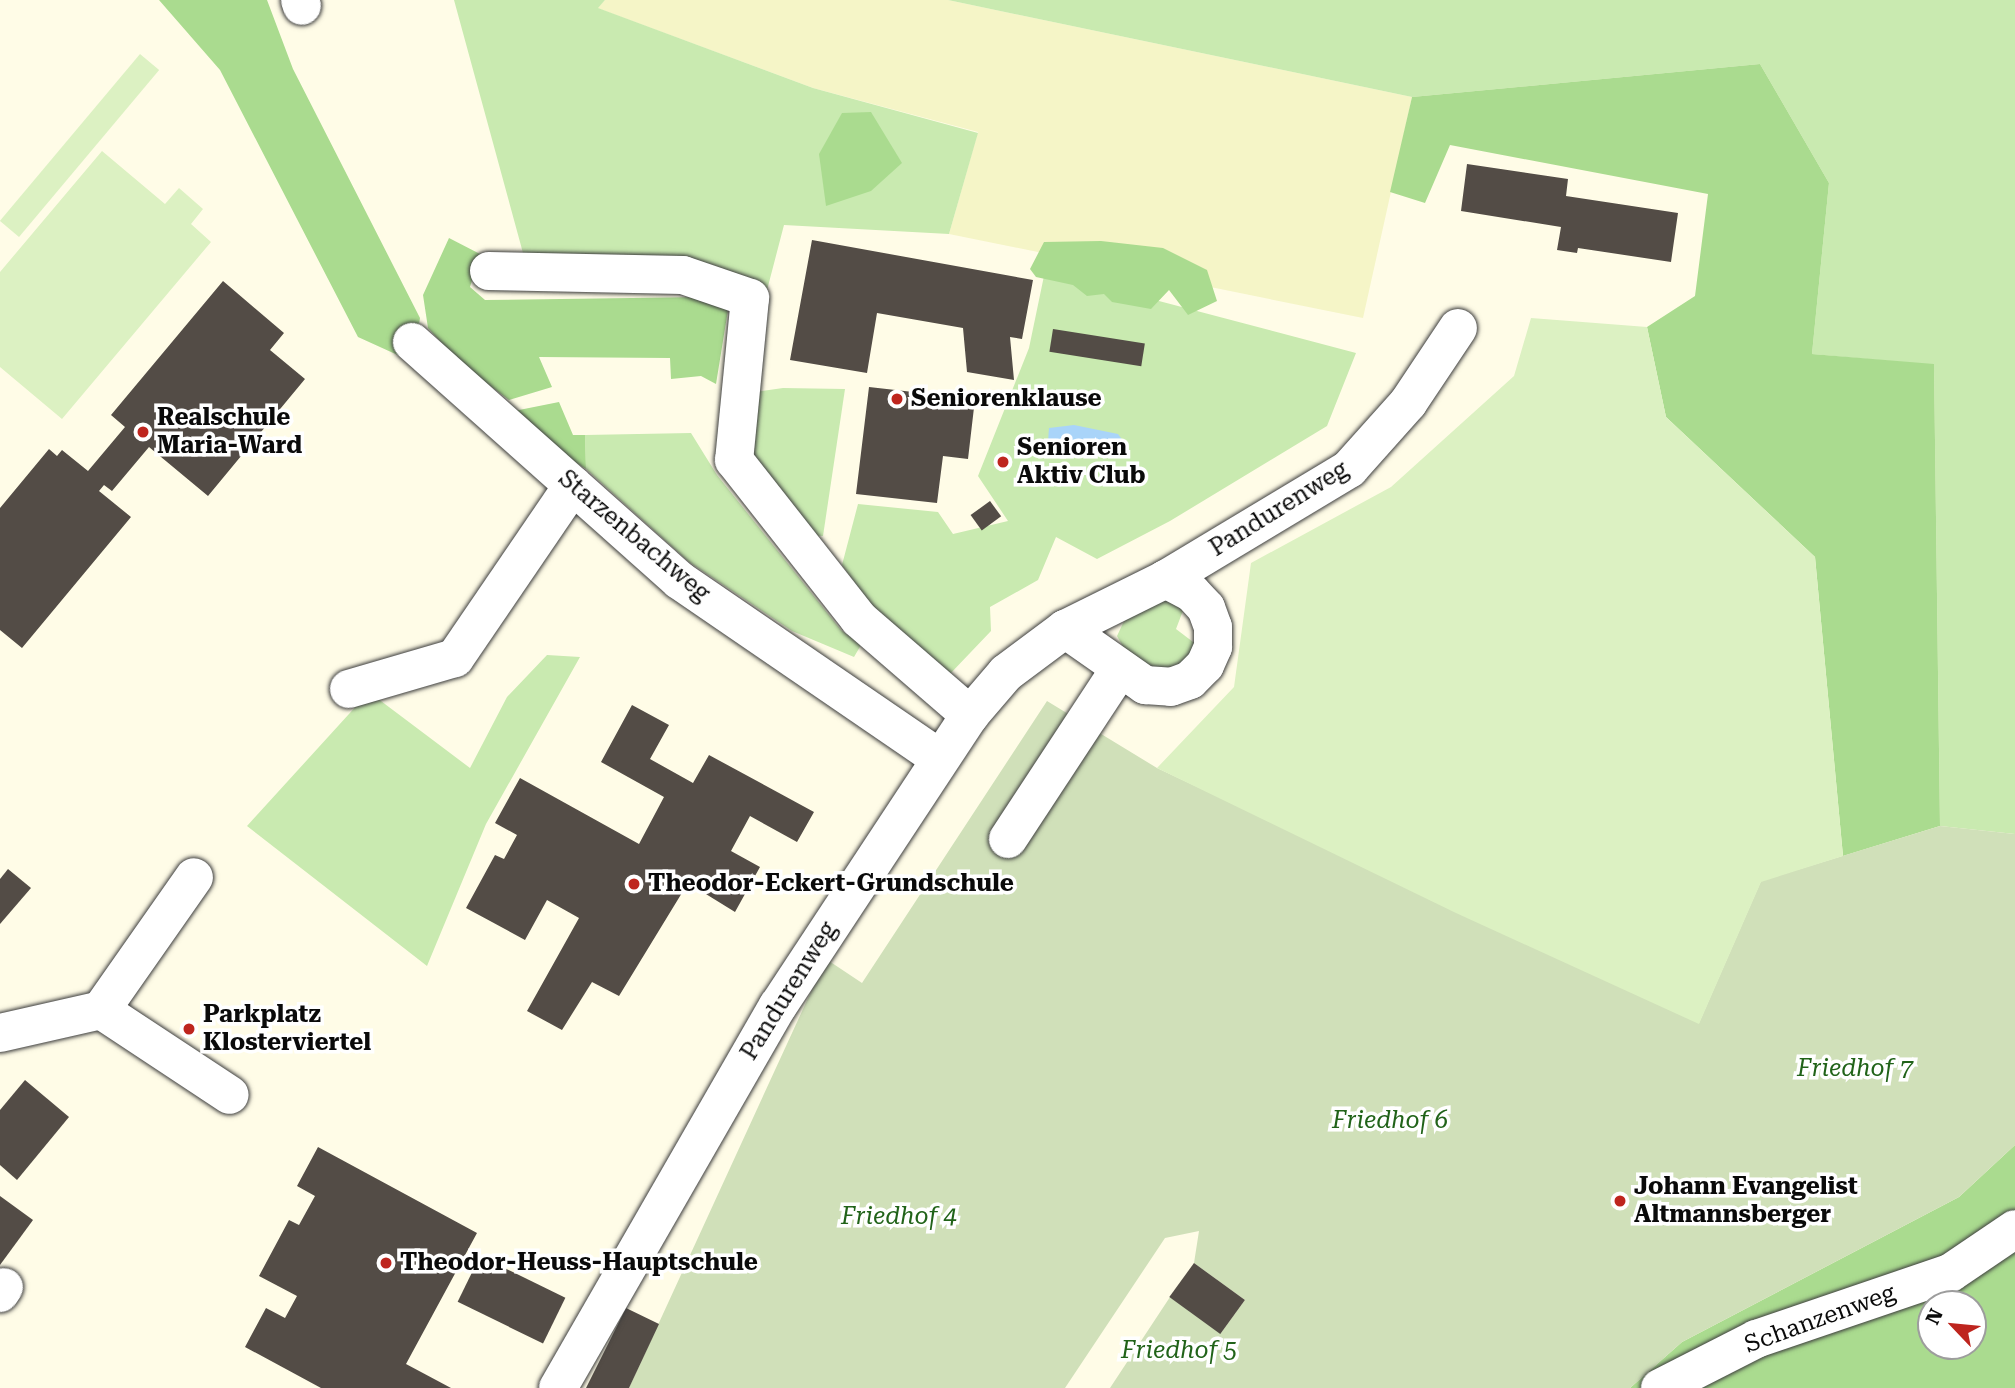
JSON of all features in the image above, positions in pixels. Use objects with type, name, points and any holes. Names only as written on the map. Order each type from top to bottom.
[{"type":"street","points":[[489,271],[683,275],[750,298],[734,460],[859,619],[970,715]]},
{"type":"street","name":"Pandurenweg","points":[[558,1388],[785,995],[970,715],[1006,673],[1065,629],[1166,579],[1349,470],[1408,403],[1458,328]]},
{"type":"street","name":"Starzenbachweg","points":[[412,342],[679,580],[940,759]]},
{"type":"street","points":[[349,689],[455,658],[573,485]]},
{"type":"street","points":[[1065,629],[1119,670],[1145,685],[1171,687],[1190,680],[1205,665],[1213,647],[1213,627],[1206,608],[1192,593],[1166,579]]},
{"type":"street","points":[[1008,839],[1119,670]]},
{"type":"street","points":[[0,1033],[102,1010],[194,877]]},
{"type":"street","points":[[102,1010],[230,1096]]},
{"type":"street","name":"Schanzenweg","points":[[1660,1388],[1756,1339],[1950,1273],[2015,1229]]},
{"type":"green space","points":[[159,0],[267,0],[293,69],[420,318],[413,362],[358,337],[220,70]]},
{"type":"green space","points":[[454,0],[605,0],[598,8],[813,88],[978,133],[949,234],[784,225],[766,294],[526,264]]},
{"type":"green space","points":[[605,0],[948,0],[1412,97],[1363,318],[949,234],[978,132],[813,88],[597,8]]},
{"type":"green space","points":[[948,0],[2015,0],[2015,834],[1940,826],[1934,365],[1812,354],[1829,183],[1760,64],[1412,97]]},
{"type":"green space","points":[[140,54],[159,70],[19,237],[0,221]]},
{"type":"green space","points":[[1760,64],[1829,183],[1812,354],[1934,364],[1940,826],[1843,856],[1815,557],[1666,417],[1647,327],[1695,296],[1708,194],[1450,145],[1425,203],[1390,192],[1412,97]]},
{"type":"green space","points":[[871,112],[902,163],[871,191],[826,206],[819,154],[842,113]]},
{"type":"green space","points":[[102,151],[165,204],[179,188],[203,209],[191,224],[211,242],[62,419],[0,367],[0,272]]},
{"type":"green space","points":[[449,238],[480,254],[470,287],[485,300],[702,297],[728,310],[716,384],[701,376],[671,379],[670,358],[539,357],[552,387],[509,400],[461,364],[428,328],[423,295]]},
{"type":"green space","points":[[1101,241],[1163,248],[1207,270],[1217,301],[1188,315],[1169,290],[1151,309],[1112,302],[1104,294],[1087,296],[1073,285],[1036,277],[1030,269],[1044,242]]},
{"type":"green space","points":[[1045,271],[1356,353],[1327,426],[1170,521],[1097,559],[1056,537],[1038,580],[990,607],[991,631],[949,675],[877,614],[842,565],[858,504],[938,512],[953,534],[1008,521],[978,476],[1029,348]]},
{"type":"green space","points":[[1531,318],[1647,327],[1666,417],[1815,557],[1843,856],[1761,882],[1699,1024],[1456,913],[1157,768],[1234,687],[1251,563],[1391,487],[1514,376]]},
{"type":"green space","points":[[783,388],[845,389],[823,536],[807,535],[747,449],[755,392]]},
{"type":"green space","points":[[559,402],[573,435],[585,435],[586,469],[540,440],[514,411]]},
{"type":"green space","points":[[691,433],[717,475],[841,630],[861,645],[854,657],[792,631],[689,562],[586,469],[585,435]]},
{"type":"green space","points":[[1163,599],[1184,608],[1176,629],[1197,645],[1189,665],[1159,674],[1127,654],[1117,636],[1125,619]]},
{"type":"green space","points":[[547,655],[580,657],[486,824],[427,966],[247,826],[369,692],[470,768],[507,697]]},
{"type":"green space","points":[[1047,701],[1157,768],[1699,1023],[1761,881],[1940,826],[2015,834],[2015,1145],[1959,1197],[1682,1342],[1630,1388],[1110,1388],[1170,1297],[1221,1333],[1245,1300],[1194,1263],[1199,1231],[1165,1238],[1065,1388],[629,1388],[826,959],[862,983]]},
{"type":"green space","points":[[2015,1145],[2015,1388],[1630,1388],[1682,1342],[1959,1197]]},
{"type":"water","points":[[1074,425],[1118,434],[1126,445],[1122,454],[1110,457],[1048,442],[1049,428]]},
{"type":"building","points":[[1467,164],[1568,179],[1566,196],[1678,213],[1671,262],[1578,248],[1577,253],[1557,250],[1561,227],[1461,211]]},
{"type":"building","points":[[812,240],[1033,280],[1022,339],[1010,337],[1014,380],[967,372],[963,328],[877,313],[867,373],[790,360]]},
{"type":"building","points":[[223,281],[284,333],[270,350],[305,379],[208,496],[149,447],[112,491],[104,485],[99,491],[131,517],[22,648],[0,630],[0,508],[49,449],[57,456],[62,450],[88,471],[125,427],[111,415]]},
{"type":"building","points":[[1053,329],[1145,344],[1141,366],[1049,352]]},
{"type":"building","points":[[869,387],[975,399],[968,459],[943,456],[937,503],[856,494]]},
{"type":"building","points":[[990,501],[1001,516],[982,530],[971,515]]},
{"type":"building","points":[[632,705],[669,725],[650,759],[693,783],[709,755],[814,812],[797,842],[750,816],[731,851],[760,867],[735,912],[688,883],[619,996],[592,982],[562,1030],[527,1011],[579,918],[547,900],[525,940],[466,908],[495,855],[504,859],[517,835],[495,823],[520,778],[639,844],[664,797],[601,762]]},
{"type":"building","points":[[8,869],[31,888],[0,924],[0,879]]},
{"type":"building","points":[[25,1080],[69,1117],[17,1180],[0,1165],[0,1110]]},
{"type":"building","points":[[318,1147],[477,1233],[406,1364],[451,1388],[321,1388],[245,1347],[266,1308],[285,1318],[297,1296],[259,1276],[289,1220],[299,1225],[315,1196],[297,1186]]},
{"type":"building","points":[[0,1196],[33,1220],[0,1265]]},
{"type":"building","points":[[480,1256],[565,1298],[543,1343],[458,1302]]},
{"type":"building","points":[[1194,1263],[1245,1300],[1220,1334],[1169,1297]]},
{"type":"building","points":[[626,1308],[659,1324],[629,1388],[586,1388]]},
{"type":"place","name":"Seniorenklause","points":[[897,399]]},
{"type":"place","name":"Realschule Maria-Ward","points":[[143,432]]},
{"type":"place","name":"Senioren Aktiv Club","points":[[1003,462]]},
{"type":"place","name":"Theodor-Eckert-Grundschule","points":[[634,884]]},
{"type":"place","name":"Parkplatz Klosterviertel","points":[[189,1029]]},
{"type":"place","name":"Johann Evangelist Altmannsberger","points":[[1620,1201]]},
{"type":"place","name":"Theodor-Heuss-Hauptschule","points":[[386,1263]]},
{"type":"park label","name":"Friedhof 7","points":[[1855,1069]]},
{"type":"park label","name":"Friedhof 6","points":[[1390,1121]]},
{"type":"park label","name":"Friedhof 4","points":[[899,1217]]},
{"type":"park label","name":"Friedhof 5","points":[[1179,1351]]}]
